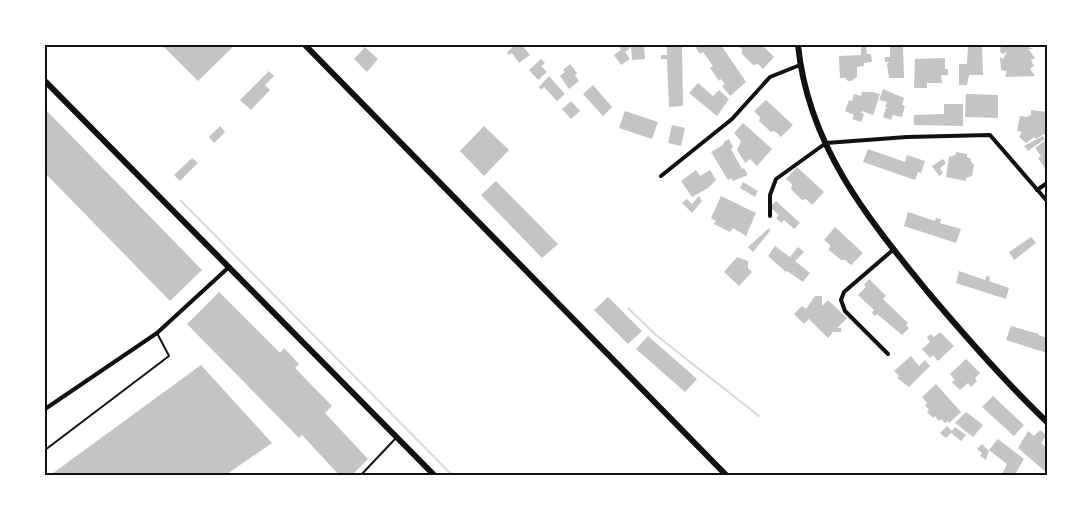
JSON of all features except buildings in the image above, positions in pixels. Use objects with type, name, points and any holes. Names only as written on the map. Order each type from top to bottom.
[{"type":"main road","points":[[305,45],[727,476]]},
{"type":"main road","points":[[798,45],[806,88],[826,143],[839,172],[858,202],[959,329],[1015,392],[1047,422]]},
{"type":"main road","points":[[45,81],[435,476]]},
{"type":"street","points":[[661,176],[732,119],[770,77],[800,65]]},
{"type":"street","points":[[770,216],[770,195],[776,179],[826,143],[907,137],[990,135],[1047,201]]},
{"type":"street","points":[[1037,190],[1047,183]]},
{"type":"street","points":[[888,354],[844,311],[841,300],[844,291],[894,249]]},
{"type":"street","points":[[45,409],[157,333],[229,267]]},
{"type":"lane","points":[[45,450],[169,356],[157,333]]},
{"type":"lane","points":[[360,476],[397,437]]},
{"type":"waterway","points":[[181,201],[453,476]]},
{"type":"waterway","points":[[628,308],[657,336],[759,416]]}]
